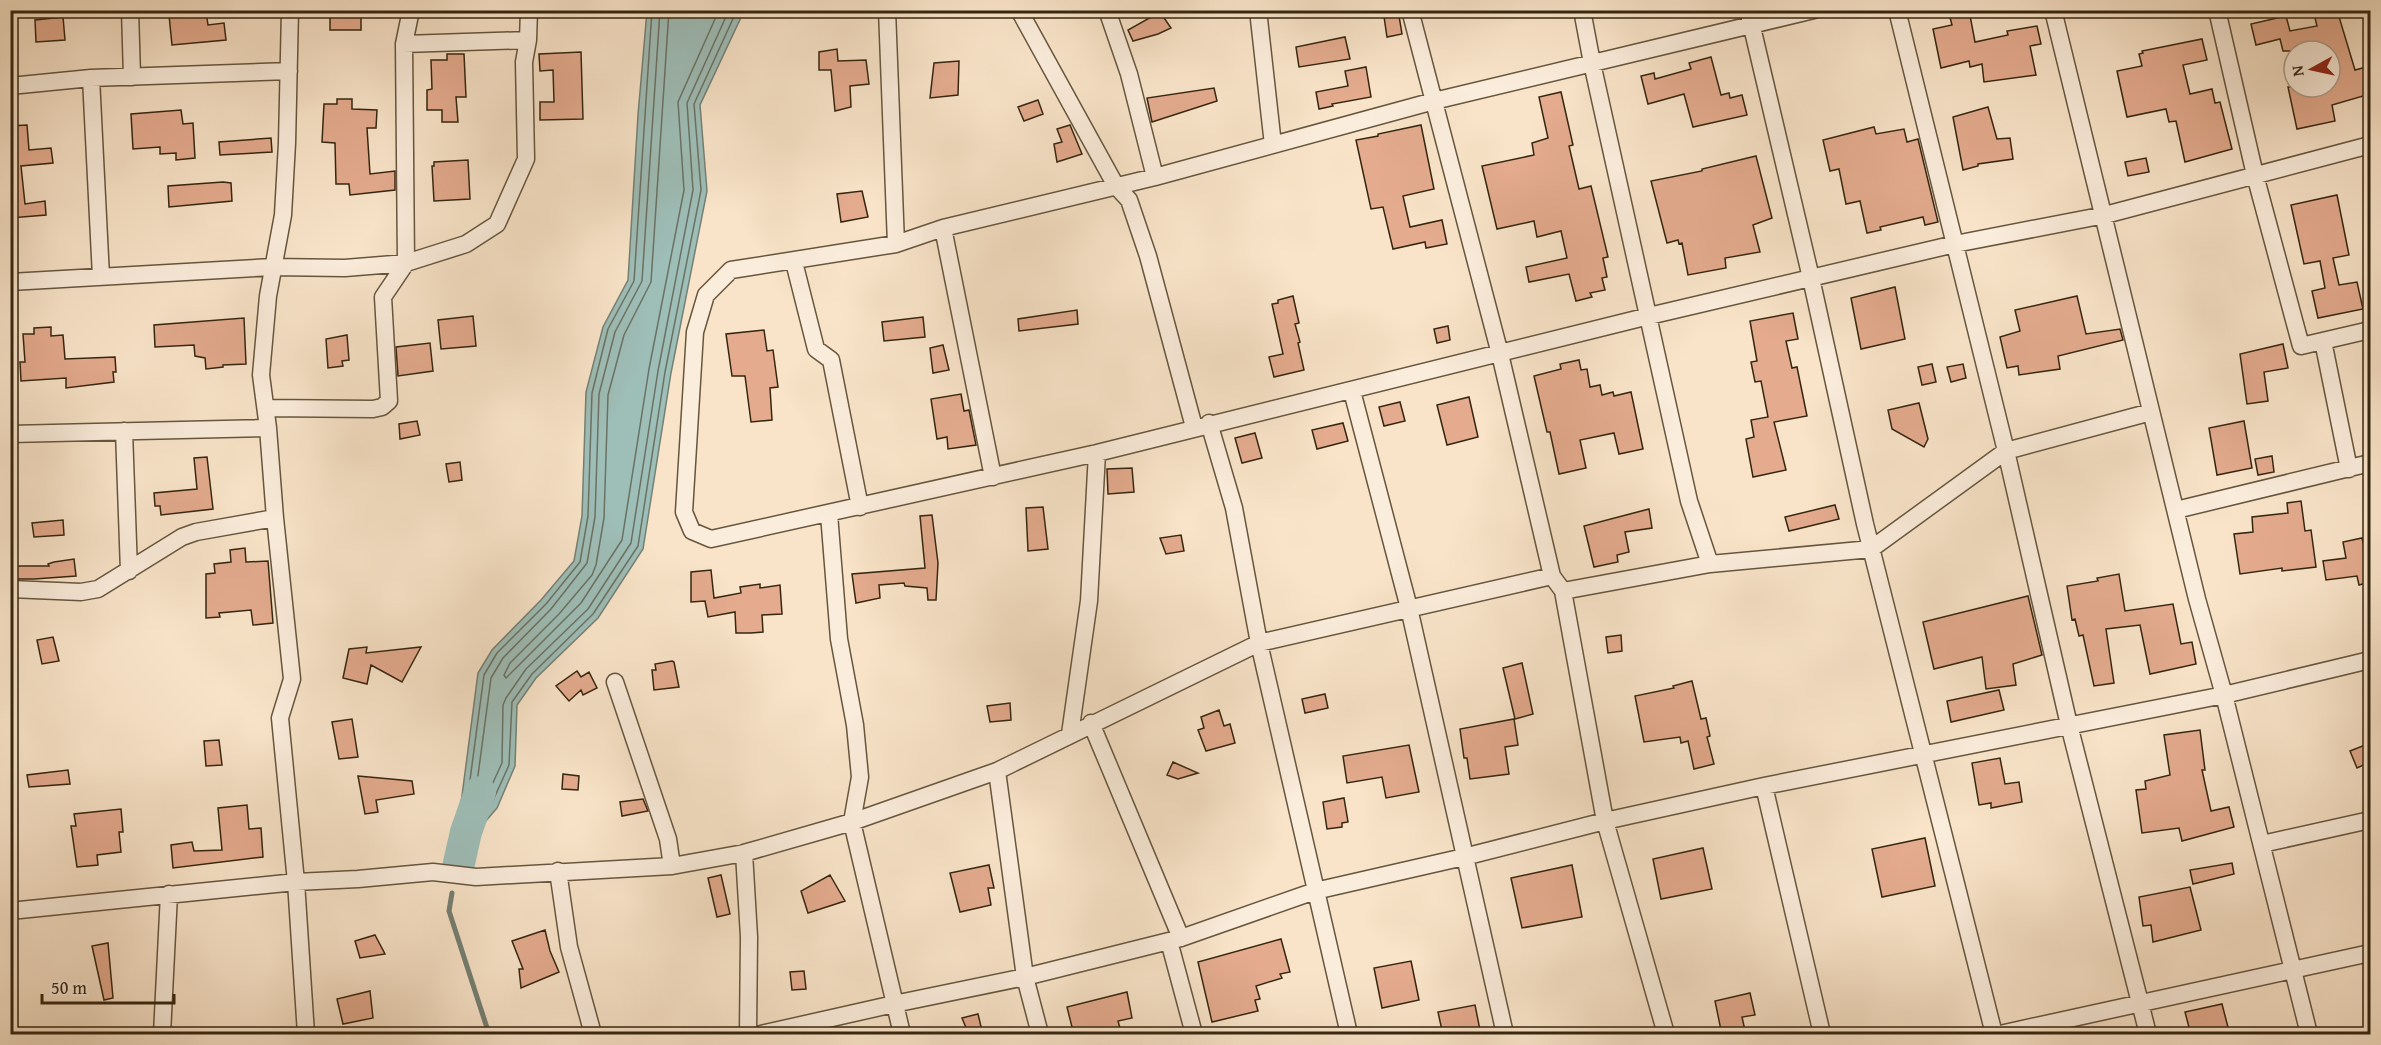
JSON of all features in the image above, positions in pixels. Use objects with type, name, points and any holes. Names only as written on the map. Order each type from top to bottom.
[{"type":"street","points":[[130,10],[132,77]]},
{"type":"street","points":[[290,10],[283,215],[273,267],[261,375],[292,679],[280,718],[296,882],[306,1035]]},
{"type":"street","points":[[266,408],[373,409],[382,407],[389,401],[382,297],[406,263],[404,44],[411,10]]},
{"type":"street","points":[[10,282],[273,267],[345,268],[406,263],[466,244],[496,224],[511,196],[526,159],[524,62],[528,40],[529,10]]},
{"type":"street","points":[[887,10],[896,244]]},
{"type":"street","points":[[1019,10],[1116,186],[1129,200],[1202,425],[1234,508],[1259,643],[1349,1035]]},
{"type":"street","points":[[1107,10],[1128,74],[1155,177]]},
{"type":"street","points":[[1258,10],[1273,145]]},
{"type":"street","points":[[1410,10],[1500,354],[1552,576],[1563,591],[1605,821],[1666,1035]]},
{"type":"street","points":[[1582,10],[1689,501],[1710,564]]},
{"type":"street","points":[[1814,10],[1750,18],[1592,63],[1434,101],[1155,177],[943,228],[896,244],[794,262],[732,270],[706,295],[695,332],[684,512],[692,531],[711,539],[993,477],[1649,316],[1955,244],[2105,215],[2184,196],[2255,174],[2370,145]]},
{"type":"street","points":[[1898,10],[2006,451],[2069,725],[2148,1035]]},
{"type":"street","points":[[2054,10],[2151,412],[2309,1035]]},
{"type":"street","points":[[2217,10],[2255,174],[2301,346],[2370,330]]},
{"type":"street","points":[[1750,18],[1871,549],[1994,1035]]},
{"type":"street","points":[[404,44],[528,40]]},
{"type":"street","points":[[10,86],[91,78],[289,71]]},
{"type":"street","points":[[91,78],[101,277]]},
{"type":"street","points":[[943,228],[993,477]]},
{"type":"street","points":[[794,262],[816,349],[831,360],[860,507]]},
{"type":"street","points":[[2323,341],[2349,469]]},
{"type":"street","points":[[1352,390],[1409,608],[1505,1035]]},
{"type":"street","points":[[1563,591],[1710,564],[1871,549],[2006,451],[2151,412]]},
{"type":"street","points":[[10,434],[268,428]]},
{"type":"street","points":[[124,431],[129,571]]},
{"type":"street","points":[[1070,734],[1089,601],[1097,453]]},
{"type":"street","points":[[2176,510],[2370,464]]},
{"type":"street","points":[[829,514],[838,639],[855,725],[860,777],[852,822],[902,1035]]},
{"type":"street","points":[[10,589],[90,590],[112,582],[171,543],[189,534],[275,518]]},
{"type":"street","points":[[10,911],[296,882],[433,872],[476,878],[558,871],[672,866],[744,853],[852,822],[997,771],[1091,723],[1259,643],[1552,576]]},
{"type":"street","points":[[761,1035],[1025,977],[1175,939],[1315,891],[1464,857],[1605,821],[1922,753],[2224,695],[2370,660]]},
{"type":"street","points":[[615,681],[668,839],[672,866]]},
{"type":"street","points":[[1091,723],[1175,939],[1194,1035]]},
{"type":"street","points":[[997,771],[1025,977],[1040,1035]]},
{"type":"street","points":[[1764,786],[1822,1035]]},
{"type":"street","points":[[2262,844],[2370,820]]},
{"type":"street","points":[[744,853],[749,938],[748,1035]]},
{"type":"street","points":[[558,871],[569,947],[593,1035]]},
{"type":"street","points":[[162,1035],[169,894]]},
{"type":"street","points":[[2000,1035],[2370,953]]},
{"type":"water","points":[[647,11],[744,11],[700,105],[707,191],[671,373],[643,549],[598,618],[536,678],[517,705],[515,766],[497,808],[485,822],[466,832],[460,811],[478,673],[492,650],[541,600],[574,561],[582,516],[586,392],[603,327],[628,280]]},
{"type":"building","points":[[330,10],[361,10],[361,30],[330,30]]},
{"type":"building","points":[[1383,10],[1398,10],[1402,34],[1387,37]]},
{"type":"building","points":[[1948,10],[1969,10],[1975,42],[2008,35],[2007,31],[2037,26],[2041,44],[2030,46],[2036,75],[1984,82],[1982,64],[1970,67],[1969,61],[1941,68],[1933,29],[1952,25]]},
{"type":"building","points":[[2313,10],[2337,10],[2355,70],[2370,66],[2370,94],[2332,105],[2335,121],[2297,129],[2291,99],[2342,99],[2342,39],[2282,39],[2282,47],[2280,39],[2256,45],[2251,24],[2286,16],[2290,31],[2317,26]]},
{"type":"building","points":[[206,11],[208,25],[224,23],[226,40],[172,45],[169,15]]},
{"type":"building","points":[[1160,12],[1171,28],[1133,41],[1128,30]]},
{"type":"building","points":[[63,17],[65,40],[36,42],[35,20]]},
{"type":"building","points":[[1345,37],[1350,59],[1299,67],[1296,47]]},
{"type":"building","points":[[2202,39],[2207,60],[2183,65],[2190,94],[2212,89],[2215,103],[2220,102],[2232,149],[2185,162],[2176,121],[2169,122],[2166,109],[2127,117],[2117,71],[2142,66],[2139,54],[2143,53],[2142,51]]},
{"type":"building","points":[[837,49],[838,61],[866,60],[869,84],[850,86],[851,107],[835,111],[831,70],[819,70],[819,52]]},
{"type":"building","points":[[581,52],[583,119],[540,120],[540,102],[554,102],[553,70],[540,71],[539,54]]},
{"type":"building","points":[[447,54],[464,54],[466,97],[456,97],[458,122],[442,122],[442,110],[427,110],[427,90],[432,89],[431,60],[447,60]]},
{"type":"building","points":[[1711,57],[1721,95],[1729,93],[1730,98],[1742,95],[1747,115],[1693,127],[1684,94],[1648,104],[1641,76],[1654,73],[1655,79],[1691,69],[1689,63]]},
{"type":"building","points":[[959,61],[958,95],[930,98],[934,63]]},
{"type":"building","points":[[1366,67],[1371,97],[1332,104],[1333,106],[1319,109],[1316,92],[1348,86],[1345,71]]},
{"type":"building","points":[[1214,88],[1217,101],[1152,122],[1147,98]]},
{"type":"building","points":[[1561,92],[1573,145],[1569,146],[1579,189],[1591,186],[1608,257],[1603,258],[1607,277],[1602,278],[1605,290],[1590,293],[1592,297],[1576,301],[1569,274],[1529,282],[1526,267],[1567,258],[1561,231],[1537,237],[1534,221],[1497,229],[1482,166],[1534,155],[1532,143],[1548,138],[1539,97]]},
{"type":"building","points":[[337,99],[352,99],[352,109],[377,110],[376,128],[367,128],[370,174],[395,171],[395,190],[350,195],[349,184],[336,184],[335,143],[322,142],[324,104],[337,104]]},
{"type":"building","points":[[1038,100],[1043,114],[1024,121],[1018,107]]},
{"type":"building","points":[[1988,107],[1997,139],[2010,138],[2013,159],[1978,164],[1978,166],[1963,170],[1953,117]]},
{"type":"building","points":[[181,110],[183,124],[193,123],[195,158],[176,160],[176,153],[160,154],[160,147],[133,149],[131,114]]},
{"type":"building","points":[[27,125],[29,150],[51,148],[53,163],[21,166],[25,204],[45,201],[46,215],[10,218],[10,126]]},
{"type":"building","points":[[1070,125],[1082,154],[1057,162],[1054,144],[1062,142],[1057,129]]},
{"type":"building","points":[[1421,125],[1434,189],[1403,196],[1410,227],[1442,220],[1447,244],[1426,248],[1425,242],[1393,249],[1383,207],[1371,209],[1356,140]]},
{"type":"building","points":[[1874,127],[1876,134],[1904,129],[1907,142],[1918,139],[1938,222],[1925,225],[1923,217],[1880,227],[1881,230],[1867,233],[1860,201],[1846,204],[1839,169],[1830,171],[1823,140]]},
{"type":"building","points":[[271,138],[272,152],[220,155],[219,142]]},
{"type":"building","points":[[1756,156],[1772,218],[1753,225],[1760,252],[1725,258],[1726,268],[1688,275],[1682,243],[1679,244],[1678,240],[1667,243],[1651,181],[1702,171],[1702,169]]},
{"type":"building","points":[[2146,158],[2149,172],[2128,176],[2125,162]]},
{"type":"building","points":[[468,160],[470,199],[434,201],[432,166],[434,162]]},
{"type":"building","points":[[231,183],[232,201],[169,207],[168,186]]},
{"type":"building","points":[[862,191],[868,217],[841,222],[837,194]]},
{"type":"building","points":[[2337,195],[2349,255],[2333,258],[2339,285],[2357,282],[2363,309],[2318,318],[2312,291],[2325,288],[2320,261],[2304,264],[2291,205]]},
{"type":"building","points":[[1895,287],[1905,339],[1861,349],[1851,298]]},
{"type":"building","points":[[1293,296],[1299,323],[1295,324],[1304,370],[1274,377],[1269,357],[1283,354],[1272,304]]},
{"type":"building","points":[[2077,296],[2086,334],[2120,329],[2123,340],[2058,356],[2060,369],[2019,375],[2018,366],[2007,368],[2000,337],[2020,331],[2015,310]]},
{"type":"building","points":[[1077,310],[1078,324],[1019,331],[1018,319]]},
{"type":"building","points":[[1793,313],[1798,339],[1786,341],[1792,368],[1797,367],[1807,416],[1774,422],[1786,470],[1753,477],[1746,439],[1754,437],[1751,420],[1768,417],[1761,381],[1755,382],[1751,362],[1757,361],[1750,321]]},
{"type":"building","points":[[473,316],[476,346],[441,349],[438,320]]},
{"type":"building","points":[[923,317],[925,337],[884,341],[882,322]]},
{"type":"building","points":[[244,318],[246,364],[223,365],[223,367],[206,369],[205,358],[195,356],[194,345],[155,347],[154,325]]},
{"type":"building","points":[[1448,326],[1450,340],[1437,343],[1434,329]]},
{"type":"building","points":[[51,327],[51,336],[63,335],[65,359],[115,357],[114,382],[66,388],[66,378],[21,381],[20,362],[25,362],[23,334],[34,334],[34,328]]},
{"type":"building","points":[[764,330],[767,351],[773,350],[778,387],[770,388],[772,420],[751,422],[745,376],[732,376],[726,334]]},
{"type":"building","points":[[347,335],[349,360],[342,361],[343,366],[328,368],[326,339]]},
{"type":"building","points":[[430,343],[433,371],[398,376],[396,347]]},
{"type":"building","points":[[2283,344],[2288,368],[2264,372],[2268,401],[2247,404],[2240,354]]},
{"type":"building","points":[[943,345],[949,370],[933,373],[930,348]]},
{"type":"building","points":[[1579,360],[1581,370],[1587,369],[1590,387],[1600,385],[1602,395],[1613,392],[1614,396],[1631,392],[1643,449],[1619,454],[1614,433],[1580,440],[1586,468],[1559,474],[1534,376],[1561,369],[1560,364]]},
{"type":"building","points":[[1932,364],[1936,382],[1922,385],[1918,367]]},
{"type":"building","points":[[1963,364],[1966,378],[1951,382],[1947,367]]},
{"type":"building","points":[[961,394],[964,411],[969,410],[976,445],[948,449],[947,437],[937,439],[931,399]]},
{"type":"building","points":[[1469,397],[1478,437],[1447,445],[1437,405]]},
{"type":"building","points":[[1400,402],[1405,421],[1384,426],[1379,407]]},
{"type":"building","points":[[1919,403],[1928,439],[1924,447],[1892,429],[1888,410]]},
{"type":"building","points":[[417,421],[420,435],[400,439],[399,424]]},
{"type":"building","points":[[2244,421],[2252,468],[2217,475],[2209,428]]},
{"type":"building","points":[[1343,423],[1348,441],[1317,449],[1312,430]]},
{"type":"building","points":[[1255,433],[1262,458],[1242,463],[1235,438]]},
{"type":"building","points":[[2272,456],[2274,472],[2258,475],[2255,459]]},
{"type":"building","points":[[207,457],[213,509],[161,515],[160,506],[155,506],[154,493],[197,489],[194,458]]},
{"type":"building","points":[[460,462],[462,480],[449,482],[446,464]]},
{"type":"building","points":[[1132,468],[1134,492],[1108,494],[1107,469]]},
{"type":"building","points":[[2301,501],[2305,531],[2311,530],[2316,567],[2282,571],[2282,568],[2240,574],[2234,534],[2253,532],[2252,517],[2288,513],[2287,503]]},
{"type":"building","points":[[1835,505],[1839,519],[1789,531],[1785,517]]},
{"type":"building","points":[[1043,507],[1048,549],[1028,551],[1026,508]]},
{"type":"building","points":[[1649,509],[1652,528],[1625,532],[1629,552],[1617,555],[1618,562],[1594,567],[1584,526]]},
{"type":"building","points":[[932,515],[938,563],[936,600],[928,600],[927,588],[905,586],[904,583],[879,585],[880,598],[856,603],[852,574],[925,568],[920,516]]},
{"type":"building","points":[[63,520],[64,535],[34,537],[32,523]]},
{"type":"building","points":[[1181,535],[1184,551],[1166,554],[1160,538]]},
{"type":"building","points":[[2362,538],[2367,559],[2370,558],[2370,582],[2359,585],[2357,576],[2326,580],[2323,561],[2346,558],[2343,542]]},
{"type":"building","points":[[245,548],[246,562],[268,561],[273,623],[253,625],[251,610],[219,613],[220,617],[206,618],[206,574],[215,573],[214,564],[231,562],[230,550]]},
{"type":"building","points":[[74,559],[76,576],[10,579],[10,566],[49,566],[48,564],[54,562]]},
{"type":"building","points":[[711,570],[714,598],[741,593],[740,587],[760,584],[760,588],[780,585],[782,614],[762,615],[763,632],[751,633],[736,633],[735,612],[708,617],[705,601],[691,602],[691,572]]},
{"type":"building","points":[[2119,574],[2125,611],[2173,604],[2181,644],[2192,642],[2196,664],[2150,674],[2140,625],[2106,629],[2114,683],[2094,686],[2083,635],[2079,636],[2075,619],[2072,620],[2067,586],[2098,581],[2097,578]]},
{"type":"building","points":[[2028,596],[2042,655],[2013,664],[2016,685],[1986,689],[1982,657],[1934,669],[1923,622]]},
{"type":"building","points":[[1621,635],[1622,651],[1608,653],[1606,637]]},
{"type":"building","points":[[53,637],[59,661],[42,664],[37,640]]},
{"type":"building","points":[[367,647],[366,653],[421,647],[402,682],[371,665],[367,684],[343,678],[349,649]]},
{"type":"building","points":[[672,661],[679,687],[654,690],[652,670],[656,670],[655,664]]},
{"type":"building","points":[[1522,663],[1533,714],[1515,719],[1503,668]]},
{"type":"building","points":[[577,671],[581,677],[589,672],[597,688],[583,695],[581,690],[569,701],[556,686]]},
{"type":"building","points":[[1692,681],[1701,719],[1706,718],[1710,736],[1707,737],[1714,764],[1694,769],[1688,741],[1681,743],[1680,737],[1644,742],[1635,696],[1674,688],[1673,686]]},
{"type":"building","points":[[1999,690],[2004,710],[1951,722],[1947,701]]},
{"type":"building","points":[[1325,694],[1328,708],[1305,713],[1302,699]]},
{"type":"building","points":[[1010,703],[1011,720],[990,722],[987,706]]},
{"type":"building","points":[[1219,710],[1224,726],[1230,724],[1235,743],[1206,751],[1198,730],[1204,728],[1201,717]]},
{"type":"building","points":[[352,719],[358,757],[339,759],[332,722]]},
{"type":"building","points":[[1514,719],[1518,745],[1505,747],[1509,774],[1470,779],[1460,729]]},
{"type":"building","points":[[2200,730],[2205,770],[2202,770],[2211,811],[2229,807],[2234,827],[2182,841],[2179,828],[2142,833],[2136,790],[2146,789],[2145,781],[2170,775],[2164,735]]},
{"type":"building","points":[[219,740],[222,765],[206,766],[204,741]]},
{"type":"building","points":[[2370,743],[2370,762],[2357,768],[2350,751]]},
{"type":"building","points":[[1409,745],[1419,792],[1386,798],[1382,777],[1347,783],[1343,756]]},
{"type":"building","points":[[2000,758],[2005,784],[2019,782],[2022,802],[1991,808],[1991,803],[1979,805],[1972,763]]},
{"type":"building","points":[[1173,762],[1198,773],[1178,779],[1167,775]]},
{"type":"building","points":[[68,770],[70,784],[29,787],[27,775]]},
{"type":"building","points":[[563,774],[579,776],[578,790],[562,789]]},
{"type":"building","points":[[358,776],[412,781],[414,794],[376,800],[378,812],[365,814]]},
{"type":"building","points":[[1344,798],[1348,822],[1342,823],[1342,827],[1327,829],[1323,802]]},
{"type":"building","points":[[643,799],[648,811],[622,816],[620,802]]},
{"type":"building","points":[[247,805],[249,829],[261,828],[263,857],[173,868],[171,845],[192,842],[194,851],[222,850],[218,808]]},
{"type":"building","points":[[121,809],[123,832],[119,832],[121,852],[97,855],[98,865],[77,867],[71,826],[76,826],[74,814]]},
{"type":"building","points":[[1925,838],[1935,886],[1882,897],[1872,849]]},
{"type":"building","points":[[1703,848],[1712,889],[1661,899],[1653,859]]},
{"type":"building","points":[[2232,863],[2234,874],[2193,884],[2190,870]]},
{"type":"building","points":[[989,865],[994,888],[988,888],[991,905],[960,912],[950,873]]},
{"type":"building","points":[[1572,865],[1582,917],[1522,928],[1511,878]]},
{"type":"building","points":[[721,875],[730,914],[717,917],[708,878]]},
{"type":"building","points":[[830,875],[845,901],[808,913],[801,891]]},
{"type":"building","points":[[2190,887],[2201,930],[2153,942],[2151,925],[2143,926],[2139,897]]},
{"type":"building","points":[[545,930],[550,951],[559,972],[521,988],[519,969],[523,969],[512,941]]},
{"type":"building","points":[[375,935],[385,954],[360,958],[355,941]]},
{"type":"building","points":[[1281,939],[1290,972],[1280,974],[1282,978],[1256,986],[1260,999],[1255,1000],[1258,1011],[1212,1022],[1198,962]]},
{"type":"building","points":[[108,943],[113,998],[104,1000],[92,946]]},
{"type":"building","points":[[1411,961],[1419,1000],[1382,1008],[1374,968]]},
{"type":"building","points":[[804,971],[806,989],[792,990],[790,972]]},
{"type":"building","points":[[370,991],[373,1018],[343,1024],[337,999]]},
{"type":"building","points":[[1127,992],[1132,1018],[1118,1021],[1122,1035],[1074,1035],[1067,1007]]},
{"type":"building","points":[[1750,993],[1755,1015],[1742,1017],[1746,1035],[1722,1035],[1715,1001]]},
{"type":"building","points":[[2222,1004],[2230,1035],[2191,1035],[2185,1012]]},
{"type":"building","points":[[1475,1005],[1481,1035],[1443,1035],[1438,1012]]},
{"type":"building","points":[[978,1014],[983,1035],[969,1035],[962,1018]]},
{"type":"waterway","points":[[459,863],[466,832],[480,792]]},
{"type":"waterway","points":[[452,893],[449,911],[489,1034]]}]
